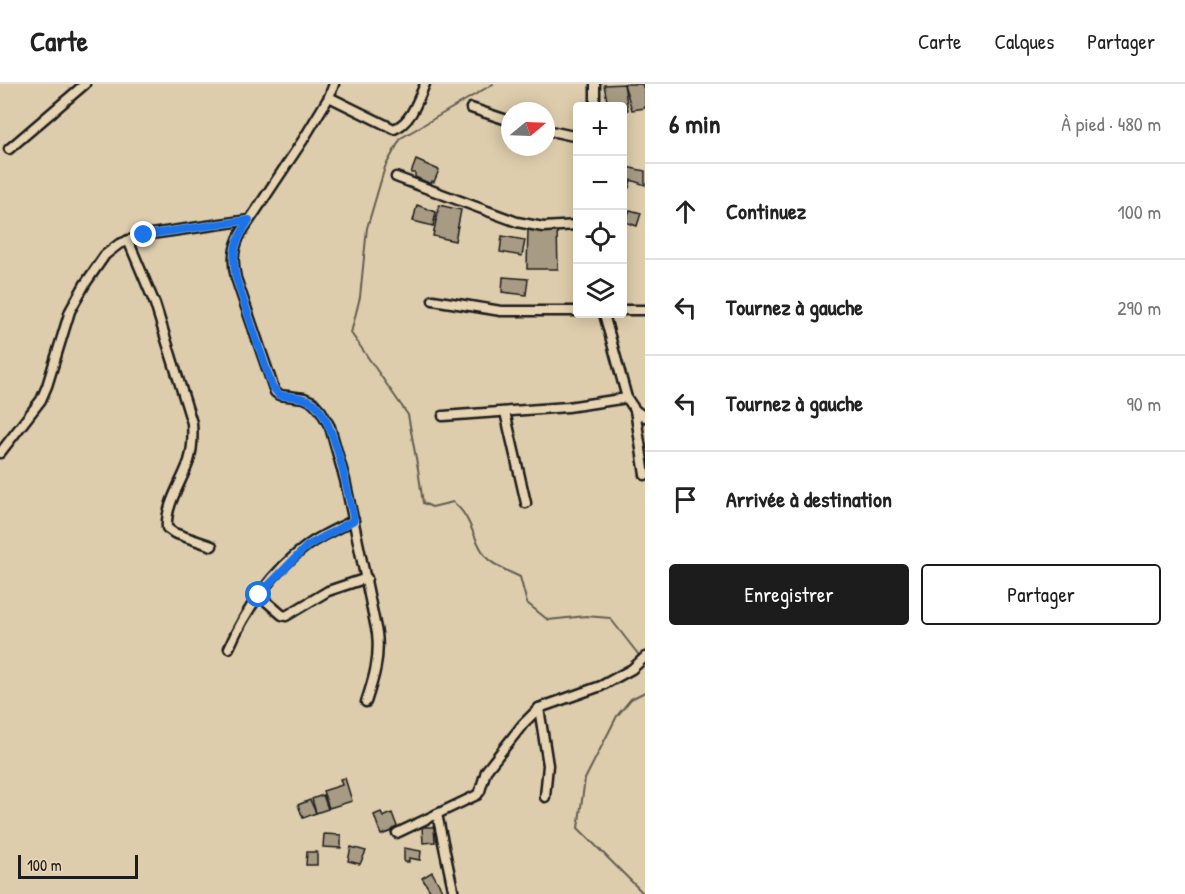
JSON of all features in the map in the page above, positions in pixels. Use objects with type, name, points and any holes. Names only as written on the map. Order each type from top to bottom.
[{"type":"street","points":[[9,149],[86,84]]},
{"type":"street","points":[[334,84],[329,98],[303,140],[236,242],[232,261],[272,386],[279,395],[304,398],[313,402],[330,427],[354,520],[375,617],[379,652],[376,672],[366,702]]},
{"type":"street","points":[[329,98],[394,129],[401,126],[409,117],[425,84]]},
{"type":"street","points":[[595,84],[595,102]]},
{"type":"street","points":[[471,108],[501,119]]},
{"type":"street","points":[[555,132],[573,135]]},
{"type":"street","points":[[396,177],[517,222],[543,227],[573,225]]},
{"type":"street","points":[[0,453],[41,400],[70,311],[105,255],[119,244],[144,235],[249,220]]},
{"type":"street","points":[[128,240],[155,304],[192,423],[193,440],[190,459],[172,503],[166,521],[167,528],[174,533],[212,546]]},
{"type":"street","points":[[433,300],[501,311],[573,311]]},
{"type":"street","points":[[627,310],[645,310]]},
{"type":"street","points":[[605,318],[627,398],[634,410],[645,475]]},
{"type":"street","points":[[443,416],[568,407],[627,398]]},
{"type":"street","points":[[634,410],[645,417]]},
{"type":"street","points":[[506,412],[526,503]]},
{"type":"street","points":[[229,648],[241,622],[259,595],[307,546],[354,520]]},
{"type":"street","points":[[259,595],[286,616],[328,591],[367,578]]},
{"type":"street","points":[[397,833],[477,795],[486,771],[523,724],[539,708],[601,686],[632,669],[645,657]]},
{"type":"street","points":[[539,708],[548,765],[545,797]]},
{"type":"street","points":[[437,814],[454,894]]},
{"type":"building","points":[[624,84],[627,102],[607,102],[604,85]]},
{"type":"building","points":[[624,84],[642,84],[645,93],[645,108],[632,110]]},
{"type":"building","points":[[416,160],[439,170],[434,182],[432,181],[431,184],[415,177],[415,173],[411,173]]},
{"type":"building","points":[[627,167],[645,171],[645,185],[631,180],[629,188],[627,188]]},
{"type":"building","points":[[417,205],[436,212],[433,226],[413,221]]},
{"type":"building","points":[[439,205],[461,210],[455,241],[433,236]]},
{"type":"building","points":[[630,210],[641,213],[637,226],[627,223]]},
{"type":"building","points":[[528,229],[557,229],[558,269],[527,269]]},
{"type":"building","points":[[502,236],[525,240],[522,256],[500,252]]},
{"type":"building","points":[[503,277],[528,279],[526,295],[502,292]]},
{"type":"building","points":[[345,778],[352,801],[329,808],[323,791],[342,785],[340,779]]},
{"type":"building","points":[[323,795],[328,809],[316,813],[312,799]]},
{"type":"building","points":[[310,800],[316,813],[303,818],[298,805]]},
{"type":"building","points":[[381,812],[383,817],[392,813],[398,829],[381,835],[374,815]]},
{"type":"building","points":[[422,827],[434,827],[435,842],[423,843]]},
{"type":"building","points":[[324,834],[341,835],[341,848],[323,847]]},
{"type":"building","points":[[351,847],[366,851],[360,864],[348,861]]},
{"type":"building","points":[[404,848],[421,851],[420,860],[409,858],[409,862],[404,862]]},
{"type":"building","points":[[307,852],[317,852],[317,865],[306,865]]},
{"type":"building","points":[[432,872],[442,890],[436,894],[432,894],[422,878]]},
{"type":"waterway","points":[[493,84],[401,138],[385,167],[367,228],[360,297],[351,333],[408,415],[423,503],[432,507],[453,502],[460,508],[487,558],[520,577],[527,603],[548,620],[586,616],[610,618],[645,663]]},
{"type":"waterway","points":[[644,894],[578,828],[585,779],[617,716],[631,699],[645,692]]},
{"type":"route","points":[[144,235],[249,220],[236,242],[232,261],[272,386],[279,395],[304,398],[313,402],[330,427],[354,520],[307,546],[259,595]]}]
